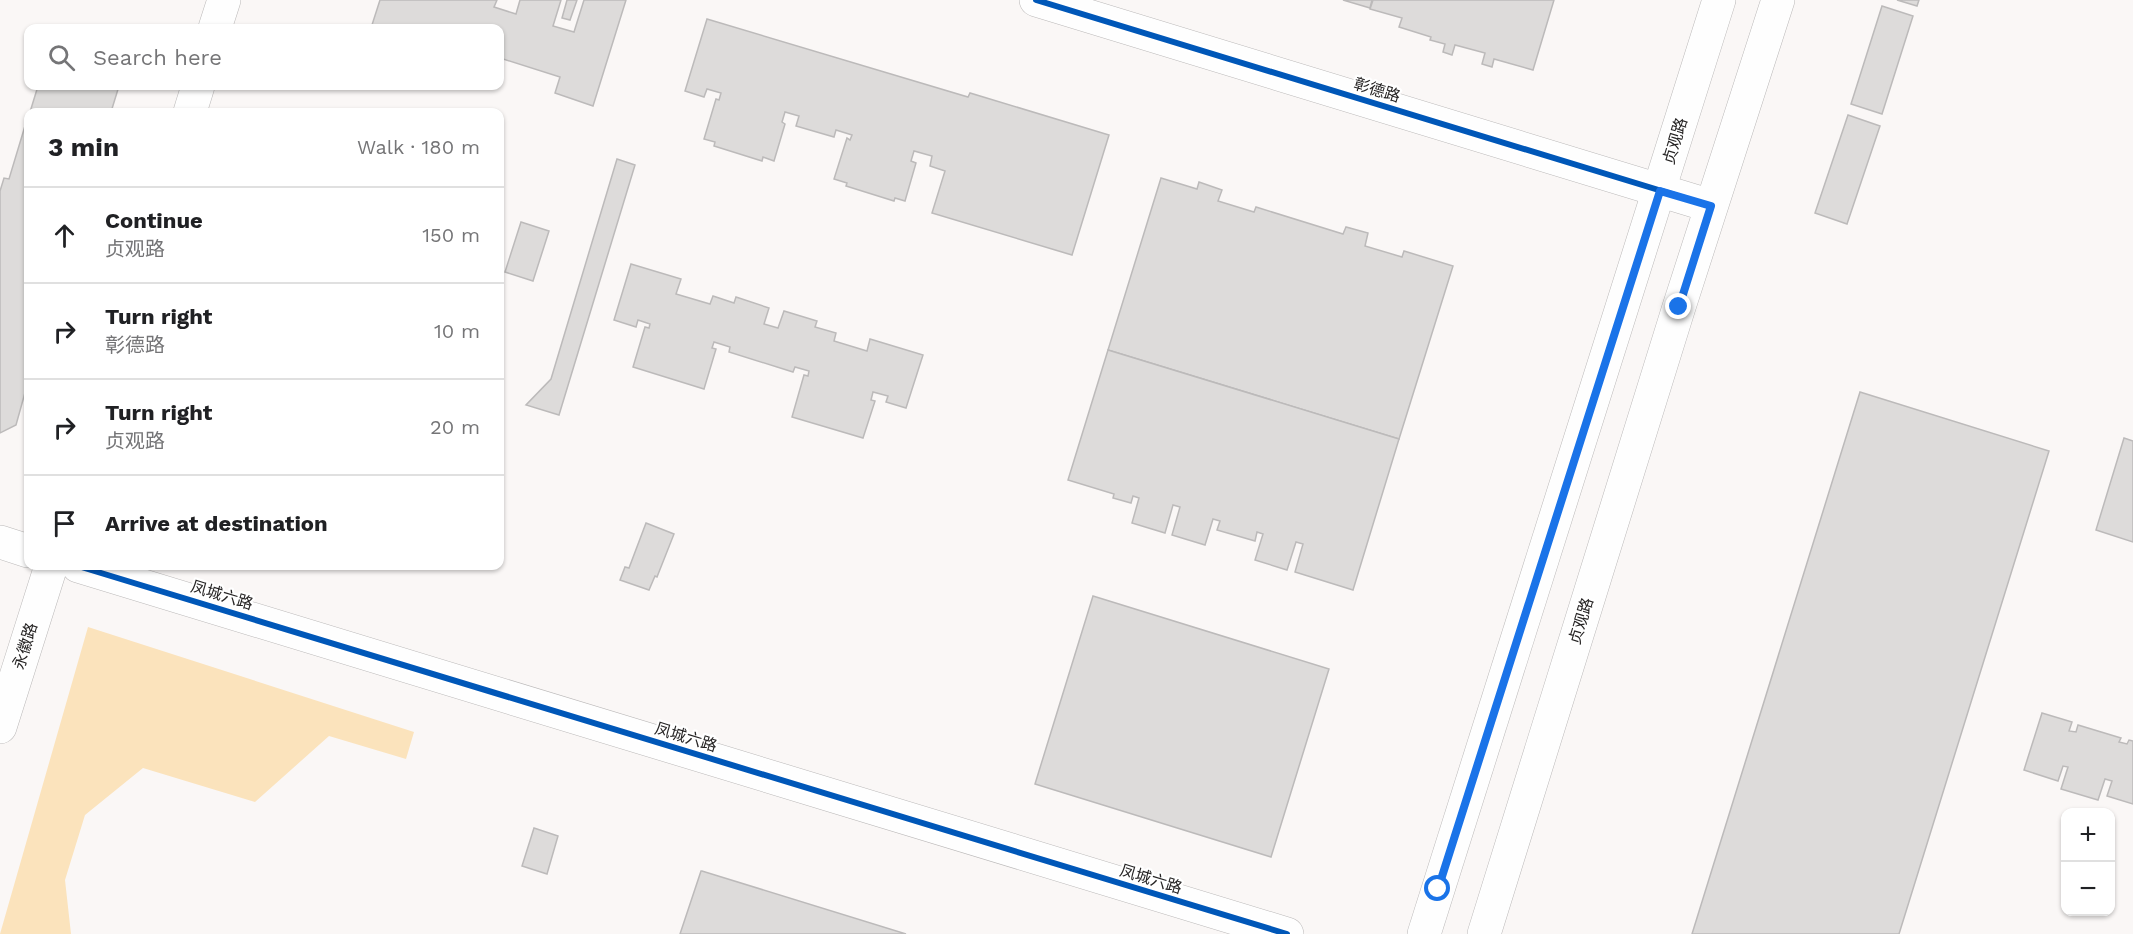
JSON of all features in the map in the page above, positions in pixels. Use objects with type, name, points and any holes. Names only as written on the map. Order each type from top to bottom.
[{"type":"street","points":[[216,24],[224,0]]},
{"type":"street","name":"彰德路","points":[[1036,0],[1711,206]]},
{"type":"street","name":"贞观路","points":[[1424,934],[1719,0]]},
{"type":"street","name":"贞观路","points":[[1484,934],[1711,206],[1778,0]]},
{"type":"street","points":[[191,108],[197,90]]},
{"type":"street","points":[[0,542],[24,549]]},
{"type":"street","name":"永徽路","points":[[0,727],[50,570]]},
{"type":"street","name":"凤城六路","points":[[91,570],[1287,934]]},
{"type":"shaded area","points":[[88,627],[414,732],[406,759],[329,736],[255,802],[143,768],[85,815],[65,880],[71,934],[0,934]]},
{"type":"building","points":[[380,0],[497,0],[494,7],[516,14],[520,0],[561,0],[553,26],[574,32],[584,0],[626,0],[593,106],[555,93],[560,77],[504,59],[504,24],[372,24]]},
{"type":"building","points":[[567,0],[577,0],[570,20],[562,18]]},
{"type":"building","points":[[1343,0],[1372,0],[1370,8]]},
{"type":"building","points":[[1373,0],[1554,0],[1533,70],[1494,59],[1492,67],[1482,64],[1485,53],[1455,45],[1452,55],[1443,52],[1445,44],[1399,27],[1402,18],[1370,9]]},
{"type":"building","points":[[1897,0],[1919,0],[1917,6]]},
{"type":"building","points":[[1882,6],[1913,16],[1882,114],[1851,104]]},
{"type":"building","points":[[707,19],[968,97],[970,93],[1109,135],[1072,255],[932,213],[945,171],[930,166],[932,156],[914,151],[911,161],[916,163],[905,201],[895,198],[894,201],[846,186],[847,183],[834,179],[847,138],[850,140],[852,135],[836,130],[834,137],[796,126],[799,116],[785,112],[782,122],[785,124],[774,161],[763,157],[762,161],[714,146],[715,142],[704,139],[716,99],[719,100],[721,93],[707,89],[704,97],[685,91]]},
{"type":"building","points":[[37,90],[118,90],[112,108],[31,108]]},
{"type":"building","points":[[1848,115],[1880,126],[1847,224],[1815,213]]},
{"type":"building","points":[[24,129],[24,396],[16,425],[0,433],[0,191],[4,178],[9,179]]},
{"type":"building","points":[[617,159],[635,165],[559,415],[526,405],[551,379]]},
{"type":"building","points":[[1161,178],[1197,189],[1199,182],[1222,190],[1218,201],[1254,212],[1256,207],[1343,234],[1346,227],[1368,233],[1365,246],[1402,257],[1404,251],[1453,266],[1399,439],[1108,350]]},
{"type":"building","points":[[521,222],[549,231],[533,281],[505,272]]},
{"type":"building","points":[[631,264],[681,279],[676,294],[710,304],[713,296],[734,303],[736,297],[769,308],[764,324],[778,328],[784,311],[817,321],[815,327],[836,333],[834,341],[867,351],[870,339],[923,355],[906,408],[886,402],[888,396],[873,392],[871,400],[875,401],[863,438],[792,417],[804,375],[808,376],[809,371],[795,367],[793,372],[729,352],[730,347],[714,342],[712,348],[716,349],[704,389],[633,367],[645,327],[649,328],[650,324],[638,320],[636,327],[614,320]]},
{"type":"building","points":[[1108,350],[1399,439],[1353,590],[1295,572],[1303,544],[1296,542],[1287,570],[1255,560],[1263,534],[1257,532],[1255,541],[1217,530],[1220,521],[1213,519],[1205,545],[1172,535],[1180,507],[1173,505],[1165,533],[1132,523],[1139,498],[1133,496],[1131,503],[1113,498],[1114,494],[1068,480]]},
{"type":"building","points":[[1860,392],[2049,451],[1899,934],[1692,934]]},
{"type":"building","points":[[2124,438],[2133,441],[2133,542],[2096,530]]},
{"type":"building","points":[[646,523],[674,534],[657,577],[655,576],[649,590],[620,580],[625,567],[629,568]]},
{"type":"building","points":[[1093,596],[1329,669],[1271,857],[1035,784]]},
{"type":"building","points":[[2042,713],[2072,722],[2069,731],[2076,732],[2078,725],[2121,738],[2119,742],[2127,744],[2129,740],[2133,741],[2133,804],[2107,796],[2112,781],[2105,779],[2098,800],[2061,789],[2068,767],[2063,766],[2058,781],[2024,770]]},
{"type":"building","points":[[534,828],[558,836],[547,874],[522,866]]},
{"type":"building","points":[[702,871],[906,934],[680,934]]},
{"type":"cycle path","points":[[1036,0],[1711,206]]},
{"type":"cycle path","points":[[91,570],[1287,934]]},
{"type":"route","points":[[1438,889],[1660,191],[1711,206],[1679,307]]}]
